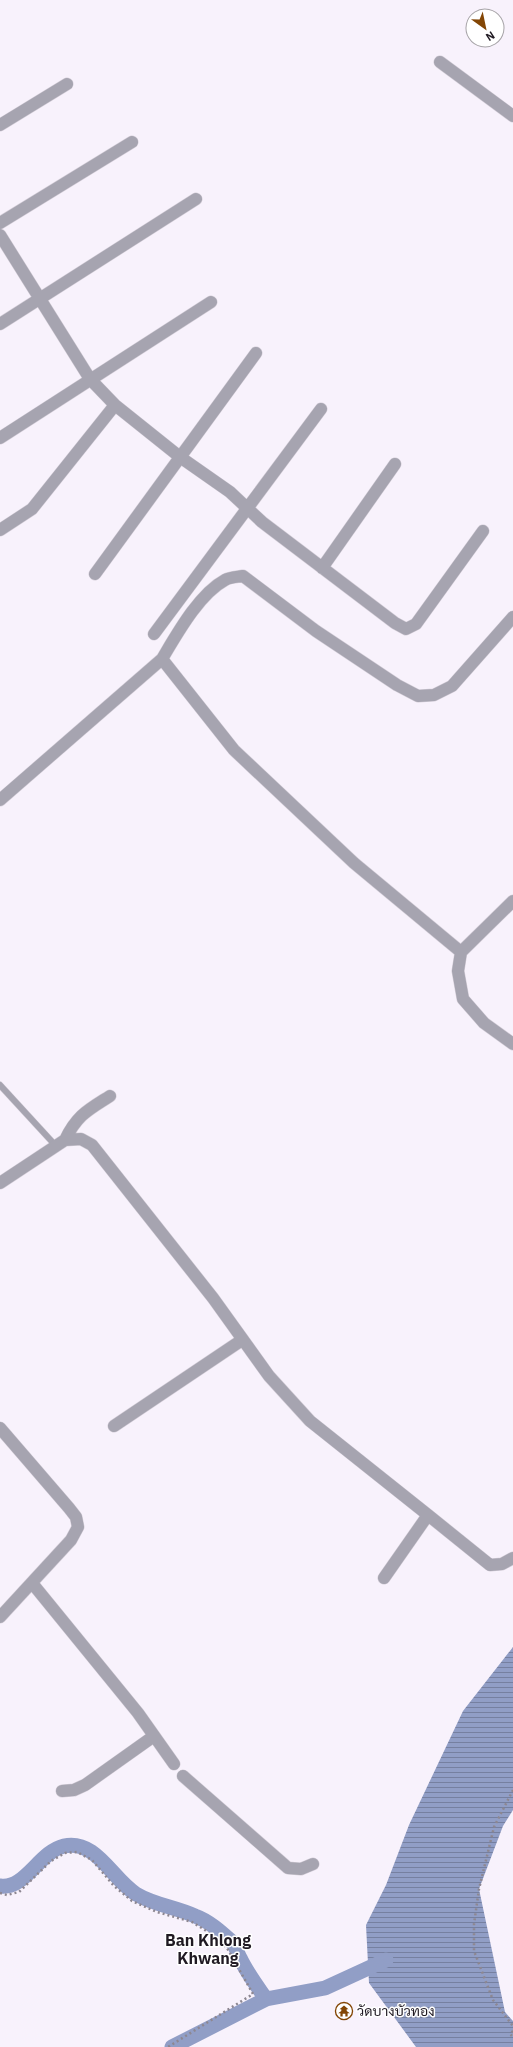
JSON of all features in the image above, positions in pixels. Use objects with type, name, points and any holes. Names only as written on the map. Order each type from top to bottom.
[{"type":"street","points":[[440,62],[513,116]]},
{"type":"street","points":[[0,125],[67,84]]},
{"type":"street","points":[[0,223],[132,142]]},
{"type":"street","points":[[0,324],[196,199]]},
{"type":"street","points":[[0,235],[90,379],[115,405],[180,457],[230,492],[247,508],[395,624],[406,629],[416,624],[483,531]]},
{"type":"street","points":[[0,438],[211,302]]},
{"type":"street","points":[[95,574],[256,353]]},
{"type":"street","points":[[0,530],[32,509],[115,405]]},
{"type":"street","points":[[154,634],[321,409]]},
{"type":"street","points":[[322,568],[395,464]]},
{"type":"street","points":[[0,800],[162,659],[178,632],[210,591],[226,579],[243,576],[316,631],[397,685],[418,696],[434,695],[452,686],[513,617]]},
{"type":"street","points":[[162,659],[234,750],[354,863],[461,952]]},
{"type":"street","points":[[513,901],[461,952],[458,972],[463,999],[484,1023],[513,1044]]},
{"type":"street","points":[[61,1143],[81,1114],[110,1096]]},
{"type":"street","points":[[0,1183],[61,1143],[81,1139],[92,1145],[100,1153],[166,1241],[213,1298],[269,1376],[310,1421],[490,1565],[502,1564],[513,1558]]},
{"type":"street","points":[[114,1426],[242,1340]]},
{"type":"street","points":[[0,1428],[70,1508],[76,1517],[78,1527],[71,1540],[1,1615]]},
{"type":"street","points":[[384,1578],[428,1515]]},
{"type":"street","points":[[32,1582],[138,1713],[174,1764]]},
{"type":"street","points":[[62,1792],[85,1786],[154,1736]]},
{"type":"street","points":[[183,1776],[288,1868],[301,1869],[313,1864]]},
{"type":"lane","points":[[0,1084],[61,1143]]},
{"type":"path","points":[[513,1790],[494,1827],[479,1889],[474,1924],[474,1951],[493,2000],[513,2026]]},
{"type":"path","points":[[0,1893],[7,1895],[18,1892],[51,1861],[65,1853],[77,1852],[92,1860],[114,1886],[132,1901],[157,1912],[192,1922],[205,1930],[227,1948],[234,1963],[253,1994],[168,2047]]},
{"type":"path","points":[[513,2031],[510,2034],[513,2037]]},
{"type":"water","points":[[513,1647],[513,1810],[503,1826],[479,1889],[505,2012],[513,2021],[513,2047],[416,2047],[369,1983],[366,1925],[386,1885],[409,1825],[463,1711]]},
{"type":"waterway","points":[[0,1886],[9,1886],[25,1877],[47,1855],[55,1850],[64,1846],[75,1845],[85,1848],[95,1854],[127,1887],[136,1894],[150,1901],[200,1918],[219,1931],[233,1944],[246,1969],[266,1999]]},
{"type":"waterway","points":[[172,2047],[266,1999],[325,1988],[386,1960]]},
{"type":"place","name":"วัดบางบัวทอง","points":[[344,2011]]},
{"type":"district","name":"Ban Khlong Khwang","points":[[208,1949]]}]
